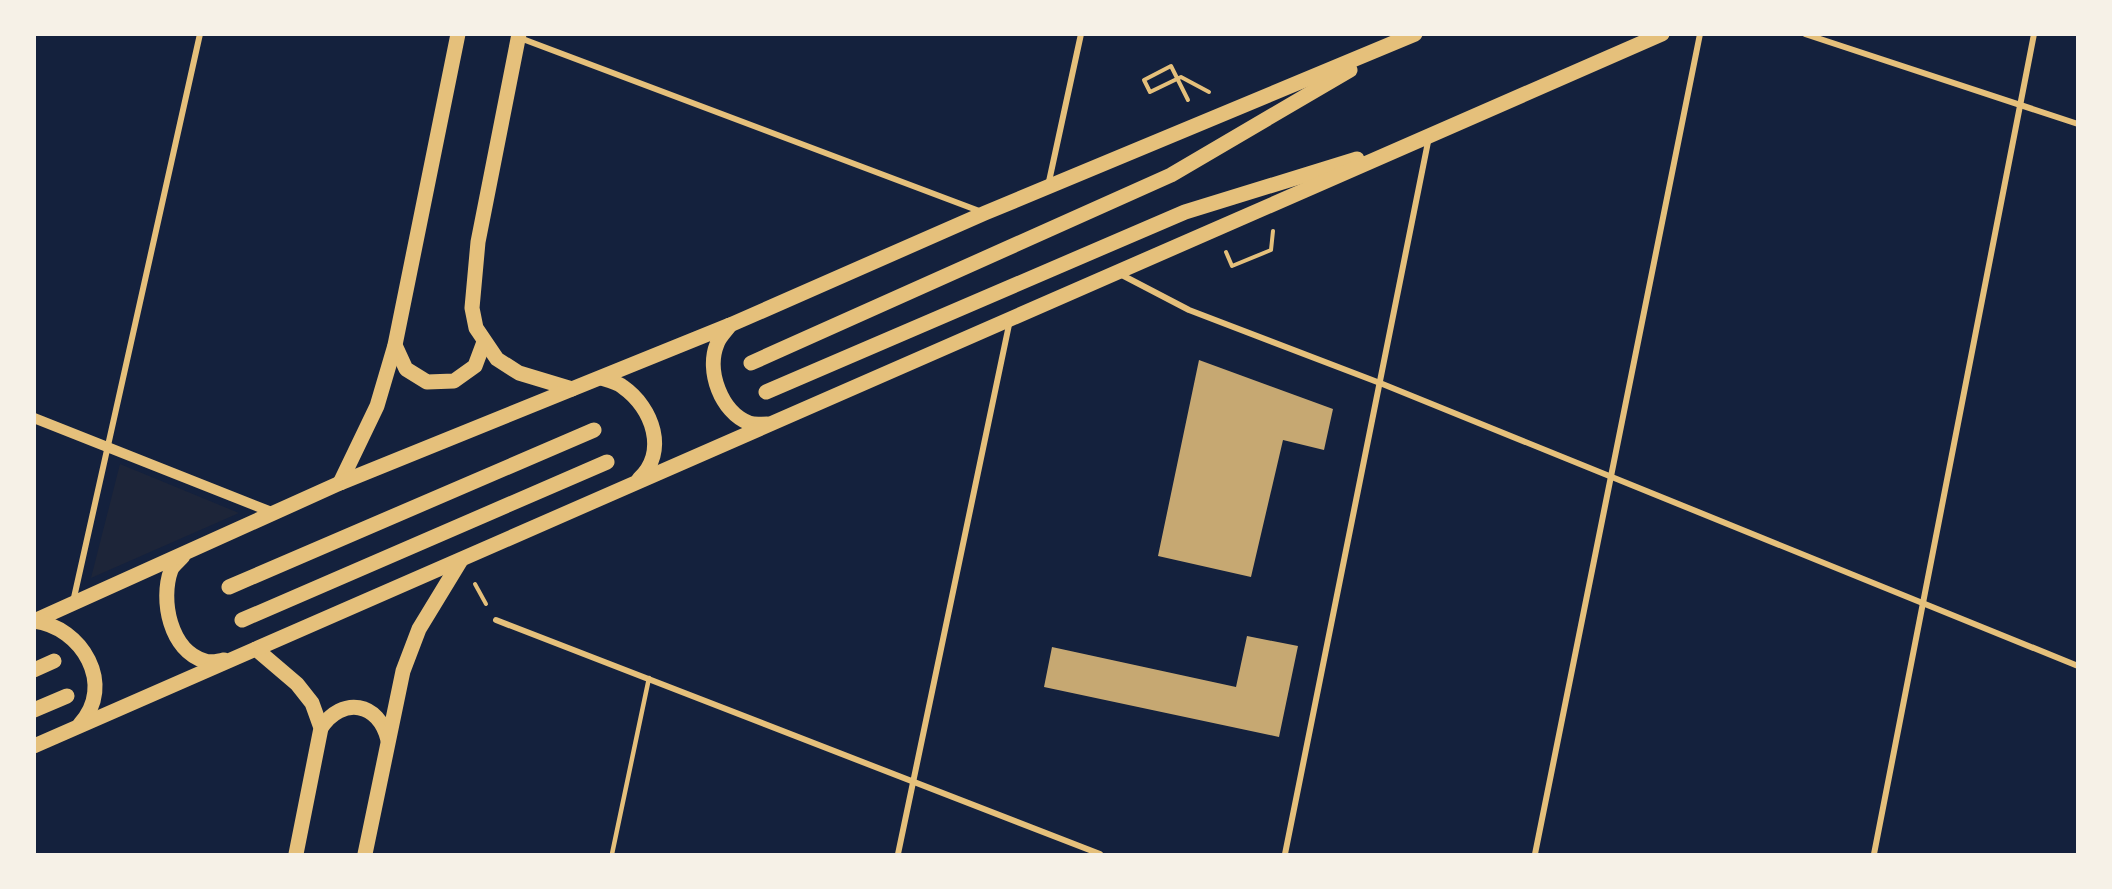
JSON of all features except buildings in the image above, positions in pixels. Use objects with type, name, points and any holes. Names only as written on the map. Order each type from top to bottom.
[{"type":"main road","points":[[340,483],[376,406],[394,345],[458,34]]},
{"type":"main road","points":[[34,621],[340,483],[730,325],[985,213],[1415,34]]},
{"type":"main road","points":[[34,746],[1662,34]]},
{"type":"main road","points":[[518,36],[473,274],[472,308],[476,328],[497,359],[519,373],[572,389]]},
{"type":"main road","points":[[751,363],[1171,175],[1394,44]]},
{"type":"main road","points":[[766,392],[1185,212],[1429,136]]},
{"type":"main road","points":[[730,325],[717,344],[714,369],[719,393],[733,414],[750,424],[771,423]]},
{"type":"main road","points":[[394,345],[405,369],[428,382],[454,381],[475,366],[484,342]]},
{"type":"main road","points":[[601,378],[622,385],[640,403],[651,425],[656,450],[651,468],[635,483]]},
{"type":"main road","points":[[229,587],[594,430]]},
{"type":"main road","points":[[242,620],[606,462]]},
{"type":"main road","points":[[187,552],[172,568],[166,591],[168,615],[177,636],[192,654],[206,662],[230,660]]},
{"type":"main road","points":[[365,855],[403,671],[418,629],[461,560]]},
{"type":"main road","points":[[34,621],[52,624],[67,633],[90,663],[95,681],[94,700],[89,714],[78,726]]},
{"type":"main road","points":[[256,649],[297,684],[312,704],[321,728]]},
{"type":"main road","points":[[34,670],[54,661]]},
{"type":"main road","points":[[34,710],[67,696]]},
{"type":"main road","points":[[296,855],[321,728],[328,717],[340,710],[352,707],[366,709],[377,716],[385,727],[388,740]]},
{"type":"street","points":[[73,604],[200,34]]},
{"type":"street","points":[[1047,187],[1081,34]]},
{"type":"street","points":[[1535,855],[1700,34]]},
{"type":"street","points":[[1806,34],[2078,124]]},
{"type":"street","points":[[1874,855],[2034,34]]},
{"type":"street","points":[[518,36],[985,213]]},
{"type":"street","points":[[1285,855],[1429,136]]},
{"type":"street","points":[[1117,273],[1189,310],[1380,383],[2078,666]]},
{"type":"street","points":[[898,855],[1010,319]]},
{"type":"street","points":[[34,418],[274,513]]},
{"type":"street","points":[[496,620],[1101,855]]},
{"type":"lane","points":[[612,855],[649,678]]},
{"type":"path","points":[[1181,77],[1171,82],[1150,92],[1144,80],[1171,66],[1176,76],[1180,85],[1190,104],[1194,114],[1199,123]]},
{"type":"path","points":[[1232,266],[1271,250]]},
{"type":"path","points":[[461,560],[496,620]]},
{"type":"shaded area","points":[[120,464],[239,513],[91,578]]}]
